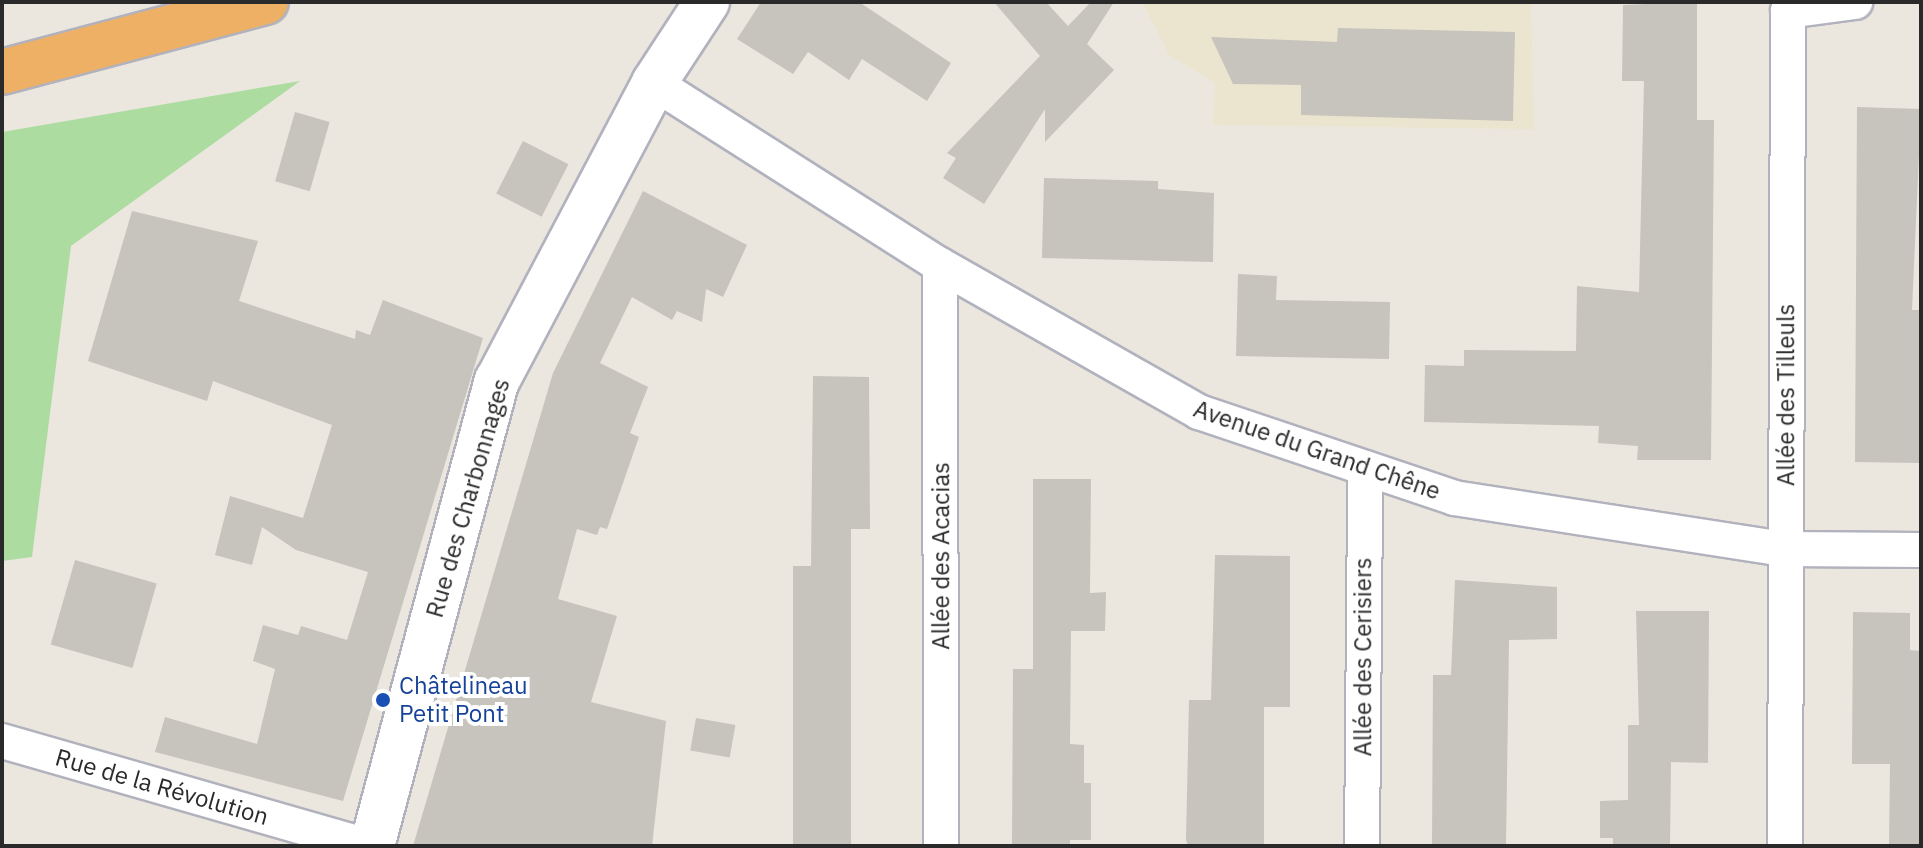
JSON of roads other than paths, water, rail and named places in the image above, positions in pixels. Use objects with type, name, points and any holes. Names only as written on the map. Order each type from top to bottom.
[{"type":"highway","points":[[2,72],[266,2]]},
{"type":"street","name":"Rue des Charbonnages","points":[[370,846],[497,381],[654,83],[707,2]]},
{"type":"street","name":"Allée des Tilleuls","points":[[1785,846],[1788,11],[1855,2]]},
{"type":"street","name":"Avenue du Grand Chêne","points":[[654,83],[940,265],[1199,412],[1454,498],[1785,549],[1921,550]]},
{"type":"street","name":"Allée des Acacias","points":[[940,265],[941,846]]},
{"type":"street","name":"Allée des Cerisiers","points":[[1362,846],[1365,468]]},
{"type":"street","name":"Rue de la Révolution","points":[[2,741],[370,846]]},
{"type":"place","name":"Châtelineau Petit Pont","points":[[383,700]]}]
